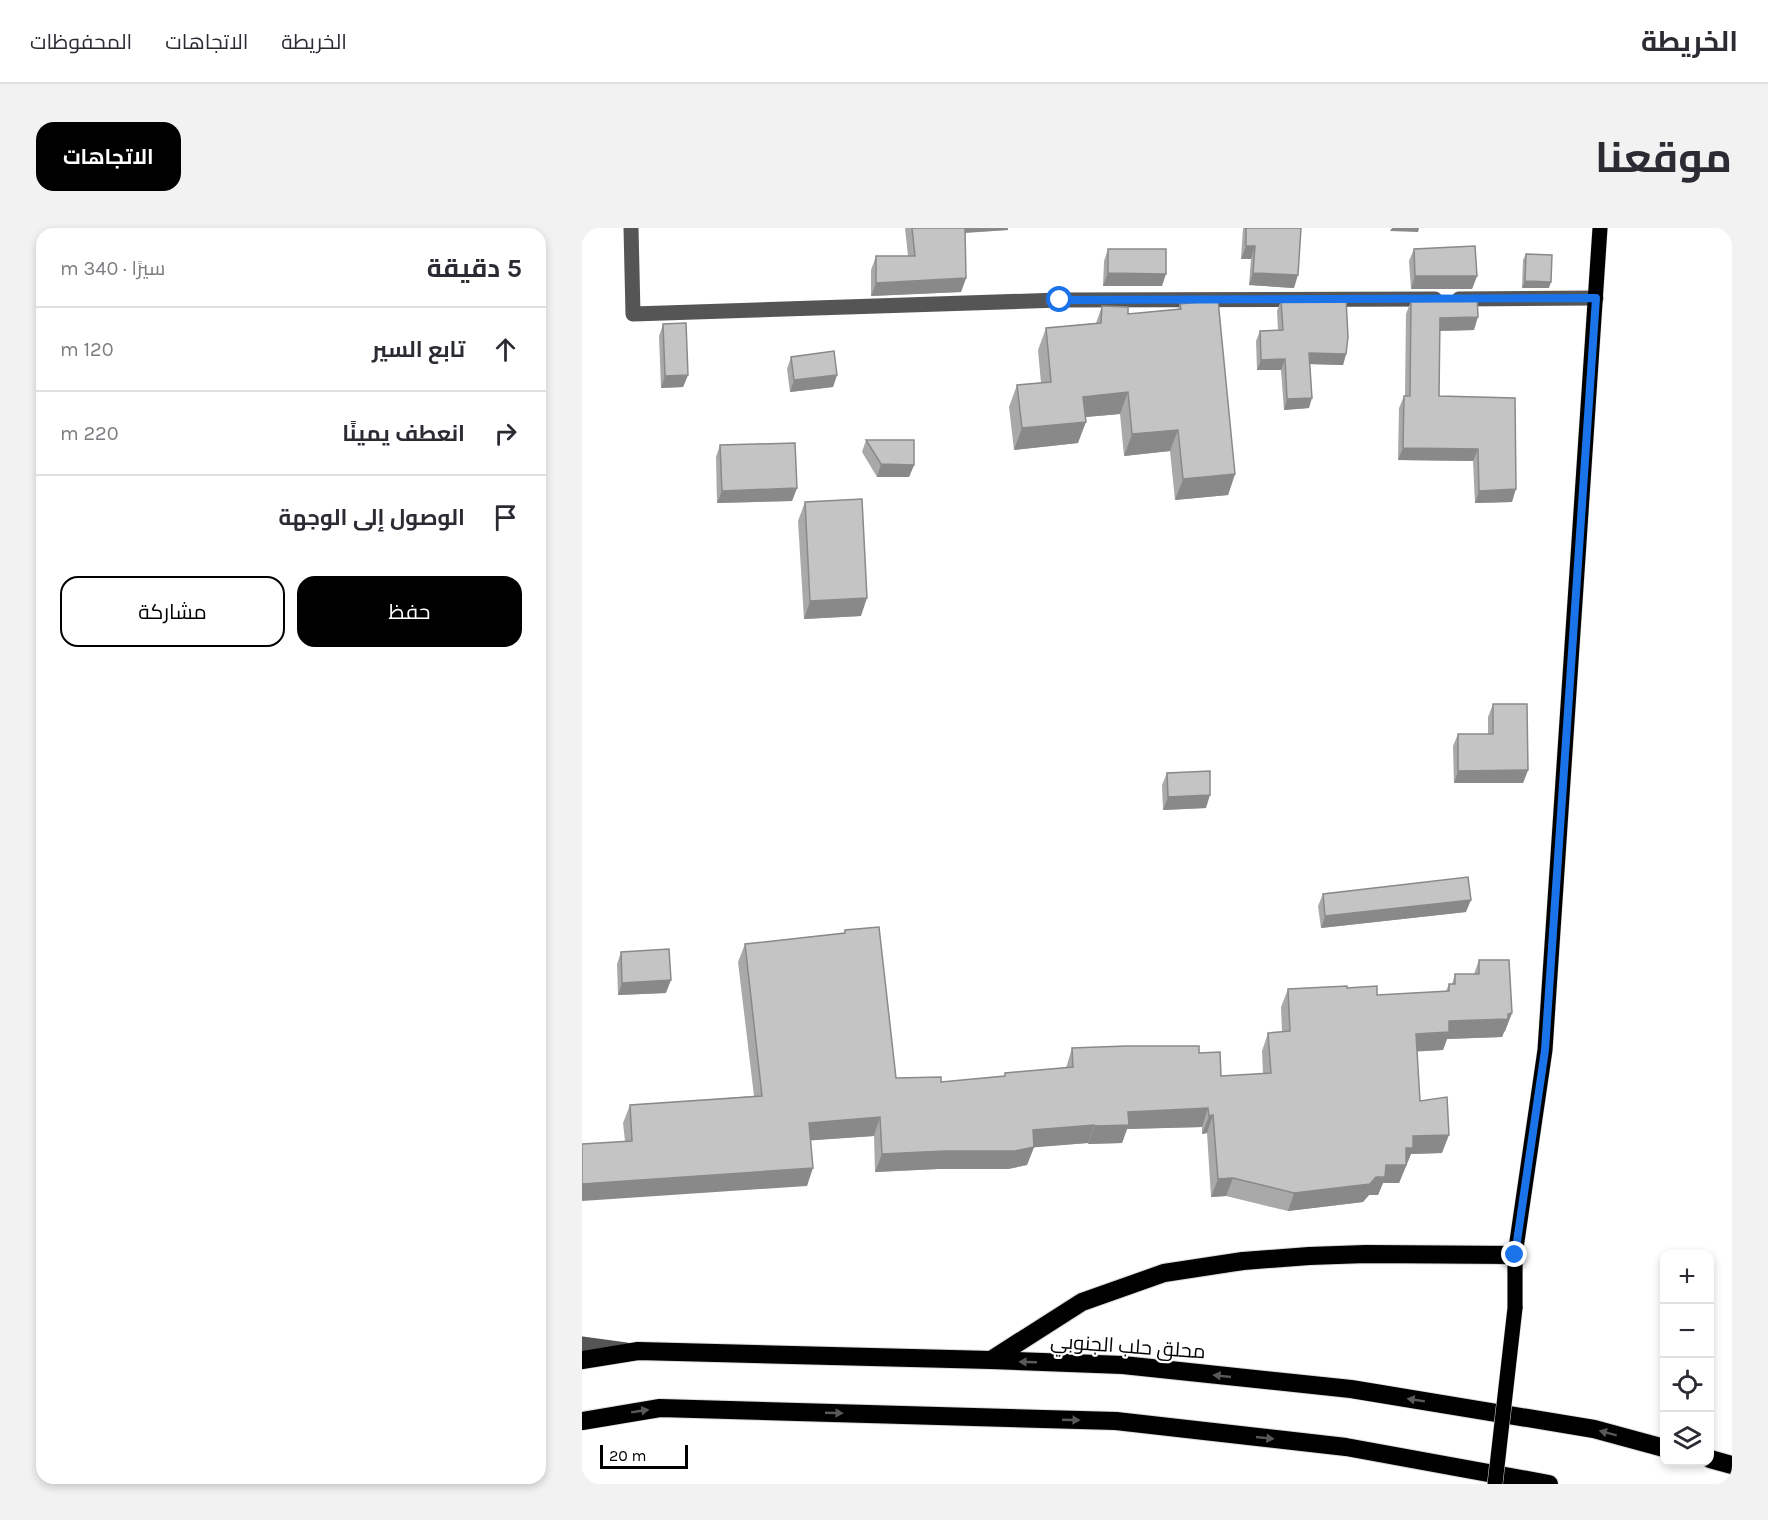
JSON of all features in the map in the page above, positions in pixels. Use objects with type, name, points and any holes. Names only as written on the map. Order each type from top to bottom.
[{"type":"highway","points":[[991,1360],[1082,1302],[1164,1273],[1243,1261],[1309,1256],[1515,1255]]},
{"type":"highway","name":"محلق حلب الجنوبي","points":[[582,1360],[638,1351],[1123,1365],[1351,1389],[1594,1429],[1660,1447]]},
{"type":"highway","points":[[582,1420],[660,1408],[1116,1421],[1346,1447],[1549,1484]]},
{"type":"highway","points":[[1714,1460],[1732,1465]]},
{"type":"main road","points":[[1495,1484],[1515,1308],[1515,1255],[1545,1050],[1600,228]]},
{"type":"street","points":[[631,228],[633,314],[1060,300],[1596,298]]},
{"type":"street","points":[[582,1344],[638,1351]]},
{"type":"building","points":[[912,228],[965,228],[966,278],[876,283],[876,256],[915,256]]},
{"type":"building","points":[[1246,228],[1301,228],[1298,275],[1253,273],[1255,246],[1246,246]]},
{"type":"building","points":[[1475,246],[1477,276],[1415,276],[1414,249]]},
{"type":"building","points":[[1108,249],[1166,249],[1166,274],[1108,273]]},
{"type":"building","points":[[1526,254],[1552,255],[1551,282],[1525,281]]},
{"type":"building","points":[[1416,296],[1477,296],[1478,317],[1440,318],[1439,396],[1515,398],[1516,489],[1479,491],[1478,449],[1403,448],[1404,396],[1410,396],[1411,301],[1416,301]]},
{"type":"building","points":[[1346,298],[1348,337],[1346,354],[1309,353],[1312,398],[1287,399],[1285,359],[1261,360],[1260,331],[1283,330],[1281,300]]},
{"type":"building","points":[[1218,300],[1235,474],[1183,479],[1178,430],[1132,434],[1128,392],[1083,397],[1086,422],[1022,428],[1017,385],[1051,382],[1046,328],[1101,323],[1102,306],[1128,307],[1128,314],[1181,309],[1180,304]]},
{"type":"building","points":[[686,323],[688,375],[665,376],[663,324]]},
{"type":"building","points":[[834,351],[837,375],[794,380],[791,357]]},
{"type":"building","points":[[866,440],[914,440],[914,465],[881,464]]},
{"type":"building","points":[[795,443],[797,488],[722,491],[720,445]]},
{"type":"building","points":[[862,499],[867,598],[810,601],[805,502]]},
{"type":"building","points":[[1493,704],[1527,704],[1528,770],[1458,771],[1458,734],[1493,734]]},
{"type":"building","points":[[1210,771],[1210,795],[1168,797],[1167,773]]},
{"type":"building","points":[[1468,877],[1471,900],[1325,916],[1323,894]]},
{"type":"building","points":[[879,927],[896,1078],[941,1077],[941,1082],[1073,1067],[1072,1048],[1126,1046],[1199,1046],[1199,1053],[1220,1052],[1221,1076],[1271,1073],[1268,1033],[1290,1031],[1288,989],[1377,986],[1377,995],[1449,991],[1449,984],[1455,984],[1455,974],[1479,974],[1479,960],[1509,960],[1512,1013],[1508,1014],[1508,1019],[1449,1021],[1449,1032],[1416,1034],[1420,1101],[1447,1097],[1449,1135],[1413,1136],[1413,1148],[1406,1148],[1406,1165],[1386,1165],[1385,1177],[1376,1177],[1370,1184],[1294,1193],[1233,1178],[1218,1179],[1213,1115],[1209,1116],[1208,1108],[1128,1112],[1129,1125],[1094,1125],[1033,1130],[1034,1147],[1015,1151],[882,1154],[880,1117],[809,1123],[813,1168],[582,1184],[582,1144],[632,1141],[630,1105],[762,1096],[745,944]]},
{"type":"building","points":[[669,949],[671,980],[622,983],[621,952]]},
{"type":"route","points":[[1060,300],[1596,298],[1545,1050],[1515,1255]]}]
